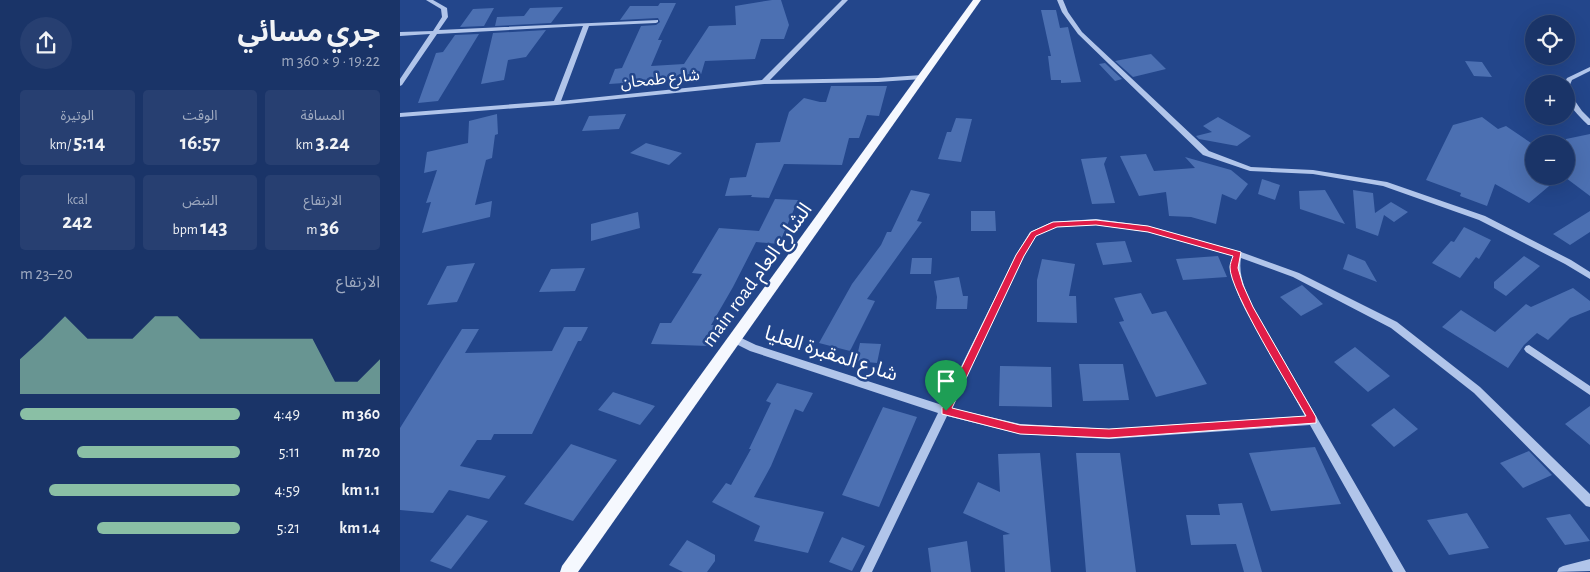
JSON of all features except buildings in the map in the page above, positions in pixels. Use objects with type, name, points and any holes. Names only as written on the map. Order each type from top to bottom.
[{"type":"main road","name":"main road الشارع العام","points":[[568,572],[977,0]]},
{"type":"street","points":[[400,84],[445,17],[444,8],[429,0]]},
{"type":"street","points":[[764,82],[845,0]]},
{"type":"street","points":[[1060,0],[1065,12],[1080,33],[1206,153],[1250,170],[1313,172],[1384,184],[1482,218],[1568,262],[1590,276]]},
{"type":"street","points":[[400,34],[656,21]]},
{"type":"street","points":[[558,103],[587,24]]},
{"type":"street","points":[[1575,76],[1590,69]]},
{"type":"street","name":"شارع طمحان","points":[[400,115],[558,103],[764,82],[878,80],[922,77]]},
{"type":"street","points":[[1575,106],[1590,123]]},
{"type":"street","points":[[866,572],[946,411],[1020,255],[1033,234],[1056,224],[1096,222],[1148,229],[1238,254],[1296,275],[1394,325],[1477,390],[1590,502]]},
{"type":"street","points":[[1238,254],[1234,268],[1238,285],[1249,308],[1400,572]]},
{"type":"street","name":"شارع المقبرة العليا","points":[[735,339],[753,348],[946,411],[1020,429],[1109,434],[1313,420]]},
{"type":"street","points":[[1529,349],[1590,391]]},
{"type":"street","points":[[1564,572],[1590,565]]},
{"type":"route","points":[[1096,222],[1148,229],[1238,254],[1234,268],[1238,285],[1249,308],[1313,420],[1109,434],[1020,429],[946,411],[1020,255],[1033,234],[1056,224],[1096,222]]}]
